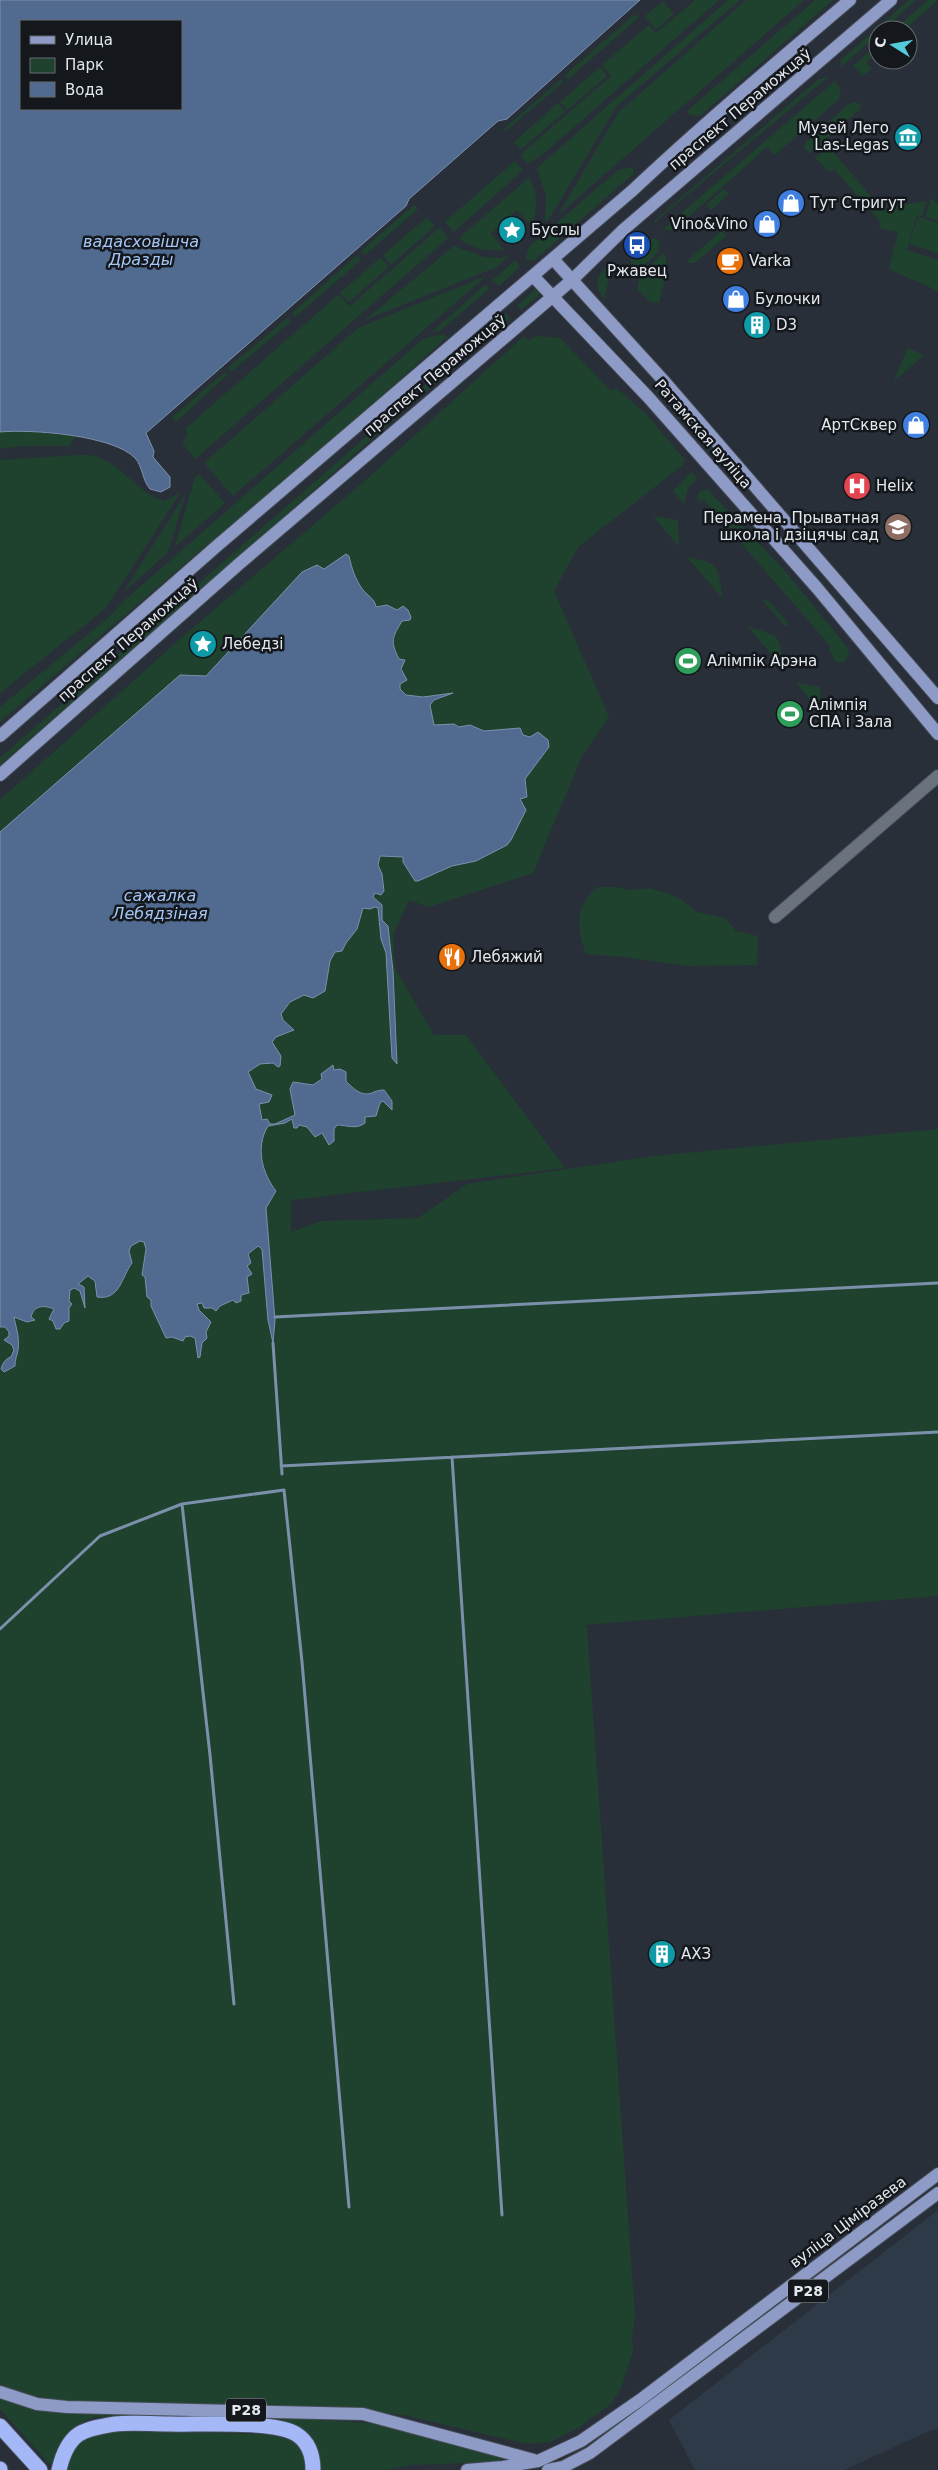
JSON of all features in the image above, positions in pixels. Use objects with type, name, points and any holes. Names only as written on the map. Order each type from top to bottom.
[{"type":"highway","name":"Р28","points":[[59,2470],[69,2444],[77,2435],[92,2428],[116,2424],[247,2425],[285,2430],[296,2434],[304,2441],[313,2458],[313,2470]]},
{"type":"highway","points":[[0,2426],[40,2470]]},
{"type":"main road","name":"праспект Пераможцаў","points":[[0,736],[218,545],[633,190],[698,128],[746,91],[850,0]]},
{"type":"main road","name":"праспект Пераможцаў","points":[[0,775],[254,551],[572,280],[623,230],[891,0]]},
{"type":"main road","name":"Ратамская вуліца","points":[[553,259],[663,380],[938,698]]},
{"type":"main road","name":"Ратамская вуліца","points":[[533,276],[662,412],[817,588],[938,734]]},
{"type":"main road","name":"вуліца Ціміразева","points":[[538,2461],[581,2441],[640,2400],[938,2174]]},
{"type":"main road","name":"вуліца Ціміразева","points":[[548,2470],[563,2467],[590,2453],[938,2193]]},
{"type":"main road","name":"Р28","points":[[0,2392],[37,2404],[67,2407],[363,2414],[538,2461]]},
{"type":"main road","name":"Р28","points":[[467,2470],[503,2467],[538,2461]]},
{"type":"street","points":[[775,917],[938,776]]},
{"type":"shaded area","points":[[938,2210],[938,2429],[931,2430],[844,2470],[695,2470],[669,2420]]},
{"type":"green space","points":[[695,0],[719,0],[549,149],[528,164],[521,156],[523,152],[611,76],[602,65],[649,25],[656,33]]},
{"type":"green space","points":[[728,0],[740,0],[616,107],[548,221],[545,219],[546,197],[537,168]]},
{"type":"green space","points":[[746,0],[804,0],[558,215],[618,113]]},
{"type":"green space","points":[[815,0],[833,0],[700,116],[689,115],[688,110]]},
{"type":"green space","points":[[909,0],[916,0],[894,20],[886,20]]},
{"type":"green space","points":[[928,0],[938,0],[915,20],[905,20]]},
{"type":"green space","points":[[663,1],[674,14],[656,30],[645,16]]},
{"type":"green space","points":[[635,14],[638,18],[568,79],[565,75]]},
{"type":"green space","points":[[868,36],[868,43],[840,68],[841,60]]},
{"type":"green space","points":[[868,53],[868,61],[866,63],[868,70],[871,70],[863,76],[853,66]]},
{"type":"green space","points":[[600,67],[607,76],[567,110],[560,102]]},
{"type":"green space","points":[[828,77],[654,223],[654,221],[819,79]]},
{"type":"green space","points":[[561,79],[563,82],[506,131],[504,129]]},
{"type":"green space","points":[[835,81],[840,90],[837,101],[775,155],[767,147],[674,230],[662,230]]},
{"type":"green space","points":[[855,102],[860,104],[860,109],[810,153],[804,148],[806,142],[849,104]]},
{"type":"green space","points":[[558,103],[565,112],[521,149],[514,142]]},
{"type":"green space","points":[[828,146],[881,208],[927,201],[922,216],[917,215],[907,250],[938,260],[938,291],[889,269],[898,232],[879,228],[880,221],[834,169],[830,172],[815,158]]},
{"type":"green space","points":[[515,161],[523,170],[454,232],[445,222]]},
{"type":"green space","points":[[634,167],[633,174],[535,260],[529,261],[526,258],[528,248],[618,170]]},
{"type":"green space","points":[[529,178],[536,196],[532,227],[517,210],[491,233],[504,250],[480,249],[469,245],[459,238]]},
{"type":"green space","points":[[724,189],[729,194],[711,210],[706,205]]},
{"type":"green space","points":[[931,198],[938,205],[938,220],[925,217]]},
{"type":"green space","points":[[414,205],[418,209],[365,255],[361,251]]},
{"type":"green space","points":[[427,217],[435,226],[391,265],[383,255]]},
{"type":"green space","points":[[918,217],[938,223],[938,253],[909,244]]},
{"type":"green space","points":[[440,227],[448,238],[195,459],[182,443],[188,435],[185,429],[338,295],[350,306]]},
{"type":"green space","points":[[722,230],[726,236],[695,263],[687,261]]},
{"type":"green space","points":[[656,238],[660,243],[658,253],[636,272],[631,272],[631,256],[648,240]]},
{"type":"green space","points":[[454,246],[484,257],[500,258],[509,255],[497,267],[365,320]]},
{"type":"green space","points":[[662,254],[665,254],[667,267],[644,271]]},
{"type":"green space","points":[[357,255],[361,260],[295,317],[292,313]]},
{"type":"green space","points":[[381,257],[389,267],[349,302],[340,293]]},
{"type":"green space","points":[[516,260],[520,267],[499,286],[492,280]]},
{"type":"green space","points":[[607,266],[610,273],[604,299],[597,286],[597,282],[600,274]]},
{"type":"green space","points":[[666,274],[659,303],[650,302],[637,289],[640,276]]},
{"type":"green space","points":[[486,276],[233,496],[204,463],[358,328]]},
{"type":"green space","points":[[486,284],[489,289],[441,330],[431,333]]},
{"type":"green space","points":[[535,289],[541,291],[540,294],[521,310],[517,306]]},
{"type":"green space","points":[[506,314],[510,318],[0,765],[0,758]]},
{"type":"green space","points":[[288,317],[291,321],[231,372],[228,368]]},
{"type":"green space","points":[[443,334],[447,337],[385,393],[0,722],[0,707],[110,616],[125,600],[423,339]]},
{"type":"green space","points":[[524,336],[528,341],[536,336],[560,338],[611,391],[616,388],[647,415],[685,460],[683,465],[578,547],[554,591],[609,717],[582,756],[533,873],[429,907],[409,900],[393,935],[395,968],[434,1035],[466,1035],[565,1168],[291,1200],[291,1232],[322,1221],[418,1218],[467,1184],[654,1156],[938,1129],[938,1596],[584,1625],[587,1628],[635,2317],[632,2336],[633,2351],[621,2388],[611,2404],[578,2428],[550,2442],[527,2444],[404,2415],[360,2410],[68,2402],[36,2398],[0,2385],[0,800],[187,633],[368,478]]},
{"type":"green space","points":[[908,348],[924,355],[893,382]]},
{"type":"green space","points":[[225,372],[227,375],[176,422],[172,417]]},
{"type":"green space","points":[[24,431],[76,436],[69,446],[20,446],[0,449],[0,432]]},
{"type":"green space","points":[[79,455],[96,456],[107,461],[146,492],[164,501],[180,493],[106,608],[0,693],[0,460]]},
{"type":"green space","points":[[691,472],[697,479],[688,488],[684,504],[673,491]]},
{"type":"green space","points":[[199,474],[225,503],[175,547],[195,477]]},
{"type":"green space","points":[[707,489],[785,571],[848,648],[849,654],[844,662],[836,662],[829,649],[831,647],[703,499],[699,502],[697,499],[699,492]]},
{"type":"green space","points":[[186,493],[168,552],[123,593]]},
{"type":"green space","points":[[653,516],[678,520],[679,547]]},
{"type":"green space","points":[[687,557],[707,562],[716,568],[723,599]]},
{"type":"green space","points":[[762,600],[770,602],[789,624],[785,626]]},
{"type":"green space","points":[[748,627],[767,632],[776,638],[781,648],[783,668]]},
{"type":"green space","points":[[796,683],[820,687],[821,713]]},
{"type":"green space","points":[[598,887],[631,890],[648,888],[681,899],[697,912],[725,918],[736,931],[758,936],[757,965],[686,966],[625,957],[586,954],[580,936],[581,910],[590,894]]},
{"type":"green space","points":[[0,2398],[35,2408],[68,2414],[286,2418],[368,2423],[393,2427],[502,2456],[499,2462],[412,2465],[384,2470],[320,2470],[318,2448],[310,2435],[297,2427],[276,2420],[96,2417],[79,2424],[66,2435],[57,2450],[53,2468],[0,2409]]},
{"type":"green space","points":[[115,2430],[288,2435],[304,2450],[309,2470],[65,2470],[73,2451],[82,2440]]},
{"type":"water","name":"вадасховішча Дразды","points":[[0,0],[640,0],[507,119],[498,121],[409,199],[406,206],[146,433],[154,451],[153,457],[170,477],[170,487],[161,492],[150,489],[135,458],[124,450],[109,444],[70,435],[14,431],[0,432]]},
{"type":"water","name":"сажалка Лебядзіная","points":[[346,554],[349,556],[358,582],[373,600],[376,607],[387,605],[397,610],[403,606],[408,610],[411,617],[410,620],[402,621],[393,640],[399,659],[405,660],[401,669],[407,680],[400,684],[400,689],[406,695],[423,697],[453,693],[434,700],[430,705],[434,725],[454,724],[459,727],[470,725],[484,731],[520,728],[523,735],[530,737],[538,732],[548,740],[549,747],[525,779],[527,797],[520,799],[526,810],[507,845],[476,861],[452,866],[418,881],[415,881],[403,862],[403,857],[380,856],[378,865],[382,874],[384,891],[381,895],[375,893],[373,897],[382,905],[382,920],[388,926],[393,971],[397,1064],[392,1058],[386,953],[381,939],[378,908],[375,907],[370,909],[363,908],[357,929],[342,951],[335,952],[330,961],[325,991],[313,998],[304,995],[290,1002],[281,1014],[283,1020],[294,1030],[276,1037],[272,1042],[281,1056],[280,1066],[278,1067],[273,1063],[260,1064],[248,1072],[256,1089],[272,1095],[269,1102],[259,1104],[262,1120],[267,1119],[270,1124],[275,1124],[295,1115],[290,1089],[293,1082],[313,1085],[322,1079],[321,1074],[333,1065],[334,1070],[340,1069],[346,1072],[346,1081],[358,1091],[368,1094],[384,1090],[392,1101],[392,1110],[383,1101],[380,1103],[376,1116],[365,1117],[365,1123],[362,1125],[355,1127],[337,1125],[334,1129],[334,1141],[329,1145],[322,1133],[315,1137],[307,1127],[299,1125],[297,1128],[294,1128],[292,1119],[285,1123],[268,1126],[264,1134],[261,1151],[262,1160],[267,1176],[276,1191],[266,1208],[275,1320],[273,1343],[268,1320],[262,1249],[258,1246],[248,1254],[251,1263],[247,1266],[252,1274],[247,1277],[249,1293],[241,1295],[241,1301],[236,1303],[233,1300],[220,1306],[216,1311],[212,1308],[204,1308],[202,1303],[197,1304],[199,1310],[211,1322],[206,1332],[207,1338],[202,1343],[200,1357],[198,1358],[195,1338],[185,1337],[183,1341],[172,1337],[166,1338],[151,1306],[151,1300],[147,1297],[145,1277],[142,1275],[146,1249],[144,1242],[140,1241],[131,1246],[129,1251],[132,1263],[116,1291],[111,1295],[97,1297],[95,1281],[88,1276],[78,1284],[84,1287],[85,1308],[80,1291],[74,1288],[70,1290],[69,1301],[72,1304],[69,1308],[69,1321],[64,1323],[60,1329],[56,1329],[53,1321],[49,1319],[54,1309],[37,1308],[31,1317],[35,1320],[27,1322],[14,1317],[18,1337],[18,1350],[15,1366],[4,1372],[1,1369],[14,1350],[12,1345],[4,1340],[9,1336],[9,1332],[5,1327],[0,1327],[0,832],[180,675],[206,676],[302,572],[317,565],[324,569]]},
{"type":"waterway","points":[[275,1317],[938,1283]]},
{"type":"waterway","points":[[273,1343],[282,1474]]},
{"type":"waterway","points":[[281,1466],[938,1432]]},
{"type":"waterway","points":[[452,1457],[502,2215]]},
{"type":"waterway","points":[[0,1629],[100,1536],[182,1504],[284,1490],[302,1662],[349,2207]]},
{"type":"waterway","points":[[182,1504],[210,1755],[234,2004]]},
{"type":"place","name":"Музей Лего Las-Legas","points":[[908,137]]},
{"type":"place","name":"Тут Стригут","points":[[791,203]]},
{"type":"place","name":"Vino&Vino","points":[[767,224]]},
{"type":"place","name":"Буслы","points":[[512,230]]},
{"type":"place","name":"Ржавец","points":[[637,245]]},
{"type":"place","name":"Varka","points":[[730,261]]},
{"type":"place","name":"Булочки","points":[[736,299]]},
{"type":"place","name":"D3","points":[[757,325]]},
{"type":"place","name":"АртСквер","points":[[916,425]]},
{"type":"place","name":"Helix","points":[[857,486]]},
{"type":"place","name":"Перамена. Прыватная школа і дзіцячы сад","points":[[898,527]]},
{"type":"place","name":"Лебедзі","points":[[203,644]]},
{"type":"place","name":"Алімпік Арэна","points":[[688,661]]},
{"type":"place","name":"Алімпія СПА і Зала","points":[[790,714]]},
{"type":"place","name":"Лебяжий","points":[[452,957]]},
{"type":"place","name":"АХЗ","points":[[662,1954]]}]
